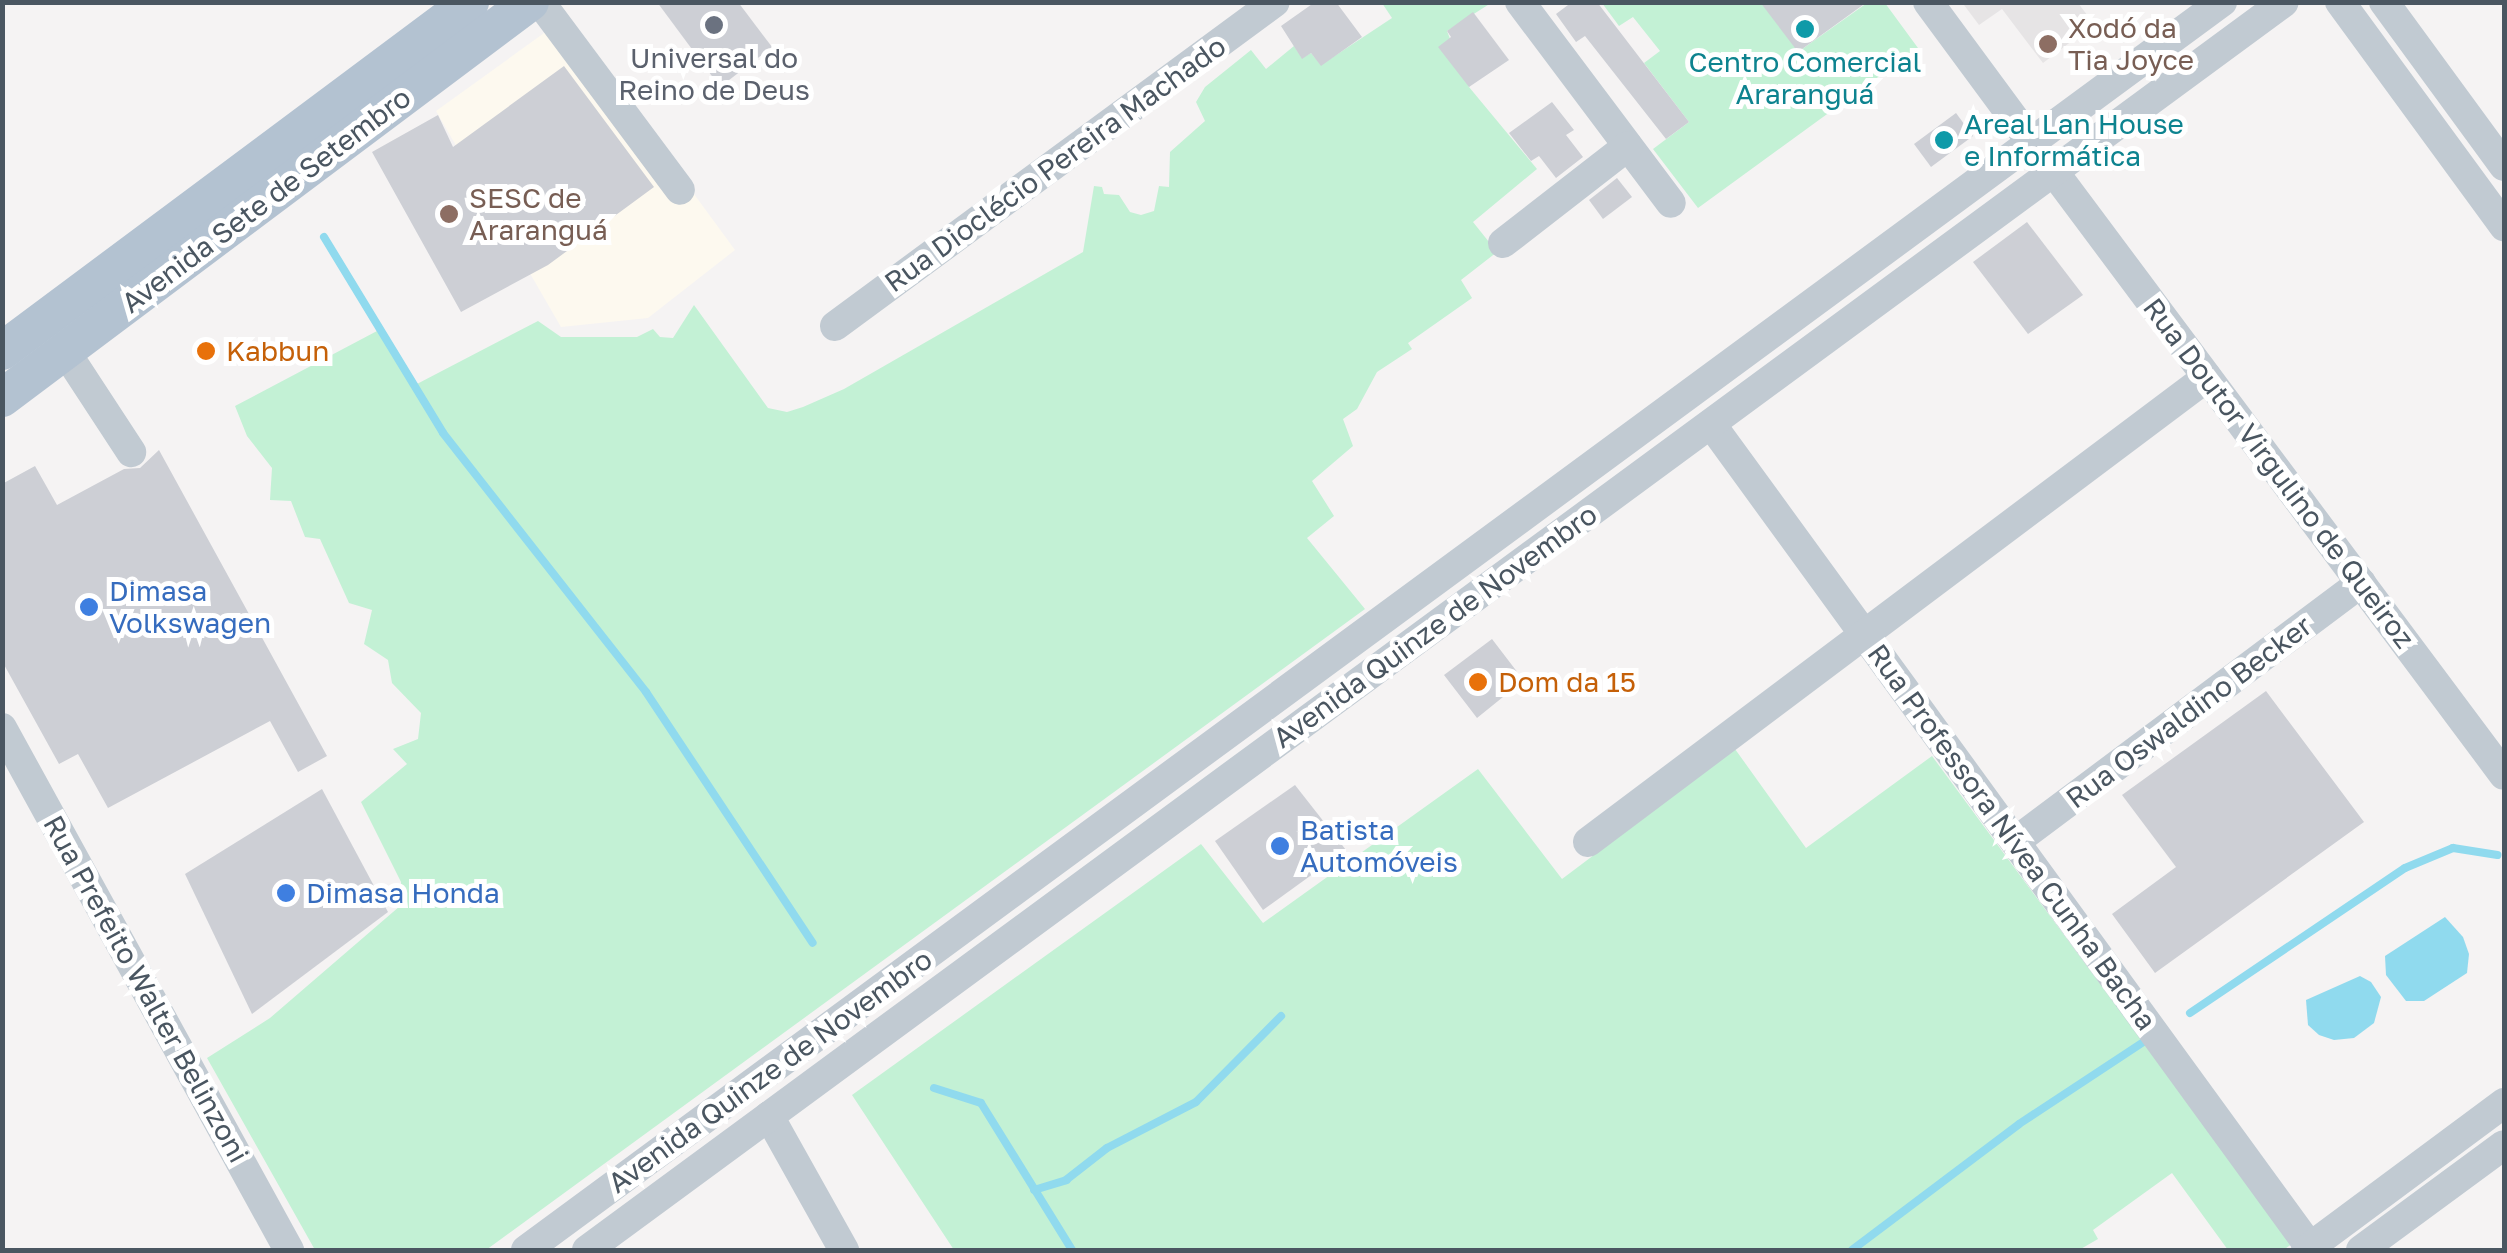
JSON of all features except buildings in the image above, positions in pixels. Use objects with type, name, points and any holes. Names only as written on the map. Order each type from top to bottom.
[{"type":"main road","name":"Avenida Sete de Setembro","points":[[2,398],[530,2]]},
{"type":"main road","name":"Avenida Sete de Setembro","points":[[2,351],[447,9]]},
{"type":"street","points":[[540,2],[680,190]]},
{"type":"street","name":"Rua Dioclécio Pereira Machado","points":[[834,326],[1275,2]]},
{"type":"street","points":[[1520,2],[1671,203]]},
{"type":"street","points":[[1928,2],[2032,143]]},
{"type":"street","name":"Avenida Quinze de Novembro","points":[[526,1250],[2222,2]]},
{"type":"street","name":"Avenida Quinze de Novembro","points":[[587,1250],[2284,2]]},
{"type":"street","points":[[2340,2],[2504,226]]},
{"type":"street","points":[[2384,2],[2504,166]]},
{"type":"street","name":"Rua Doutor Virgulino de Queiroz","points":[[2032,143],[2048,139],[2058,146],[2061,162],[2054,172],[2504,774]]},
{"type":"street","points":[[1503,243],[1628,146]]},
{"type":"street","points":[[65,351],[130,452]]},
{"type":"street","points":[[1588,842],[2207,377]]},
{"type":"street","name":"Rua Professora Nívea Cunha Bacha","points":[[1711,424],[2310,1249]]},
{"type":"street","name":"Rua Oswaldino Becker","points":[[2016,841],[2361,583]]},
{"type":"street","name":"Rua Prefeito Walter Belinzoni","points":[[2,728],[289,1250]]},
{"type":"street","points":[[2310,1249],[2504,1103]]},
{"type":"street","points":[[769,1116],[844,1250]]},
{"type":"street","points":[[2362,1250],[2504,1145]]},
{"type":"shaded area","name":"Xodó da Tia Joyce","points":[[2078,3],[2094,24],[2043,63],[2002,9],[1979,25],[1964,5]]},
{"type":"shaded area","points":[[565,18],[735,250],[648,318],[561,327],[436,111]]},
{"type":"green space","points":[[1382,3],[1491,3],[1447,31],[1469,87],[1537,169],[1473,222],[1497,252],[1461,280],[1472,298],[1408,343],[1412,349],[1377,372],[1357,409],[1343,419],[1353,446],[1312,481],[1334,516],[1307,538],[1365,609],[486,1250],[315,1250],[207,1058],[270,1018],[400,906],[401,882],[361,802],[407,764],[393,749],[418,739],[421,713],[392,683],[388,660],[364,644],[372,610],[349,603],[320,539],[305,537],[291,501],[270,500],[272,468],[247,436],[235,406],[377,331],[415,385],[538,321],[561,337],[637,337],[653,329],[660,337],[673,338],[694,305],[768,408],[787,412],[803,407],[844,389],[1083,252],[1094,186],[1102,187],[1104,194],[1119,195],[1130,212],[1141,215],[1154,211],[1159,186],[1169,187],[1170,152],[1205,121],[1196,102],[1205,87],[1251,50],[1266,69],[1294,46],[1302,58],[1311,53],[1321,65],[1392,18]]},
{"type":"green space","points":[[1602,3],[1769,3],[1798,52],[1867,3],[1885,3],[1918,48],[1698,208],[1653,149],[1689,122],[1644,63],[1660,51],[1633,17],[1619,26]]},
{"type":"green space","points":[[1735,749],[1806,848],[1932,756],[2292,1244],[2283,1250],[2228,1250],[2172,1173],[2093,1230],[2098,1239],[2079,1250],[954,1250],[852,1095],[1201,844],[1263,923],[1478,769],[1562,879]]},
{"type":"water","points":[[2445,917],[2463,937],[2469,954],[2467,973],[2424,1001],[2406,1001],[2386,975],[2385,956]]},
{"type":"water","points":[[2360,976],[2371,982],[2381,997],[2374,1023],[2354,1038],[2334,1040],[2319,1035],[2308,1025],[2306,1000]]},
{"type":"waterway","points":[[324,237],[443,433],[646,692],[813,943]]},
{"type":"waterway","points":[[2190,1013],[2405,868],[2453,848],[2497,855]]},
{"type":"waterway","points":[[1034,1190],[1066,1180],[1107,1148],[1196,1102],[1281,1016]]},
{"type":"waterway","points":[[1852,1250],[2019,1124],[2148,1039]]},
{"type":"waterway","points":[[934,1088],[981,1103],[1072,1250]]},
{"type":"place","name":"Universal do Reino de Deus","points":[[714,25]]},
{"type":"place","name":"Centro Comercial Araranguá","points":[[1805,29]]},
{"type":"place","name":"Xodó da Tia Joyce","points":[[2048,44]]},
{"type":"place","name":"Areal Lan House e Informática","points":[[1944,140]]},
{"type":"place","name":"SESC de Araranguá","points":[[449,214]]},
{"type":"place","name":"Kabbun","points":[[206,351]]},
{"type":"place","name":"Dimasa Volkswagen","points":[[89,607]]},
{"type":"place","name":"Dom da 15","points":[[1478,682]]},
{"type":"place","name":"Batista Automóveis","points":[[1280,846]]},
{"type":"place","name":"Dimasa Honda","points":[[286,893]]}]
